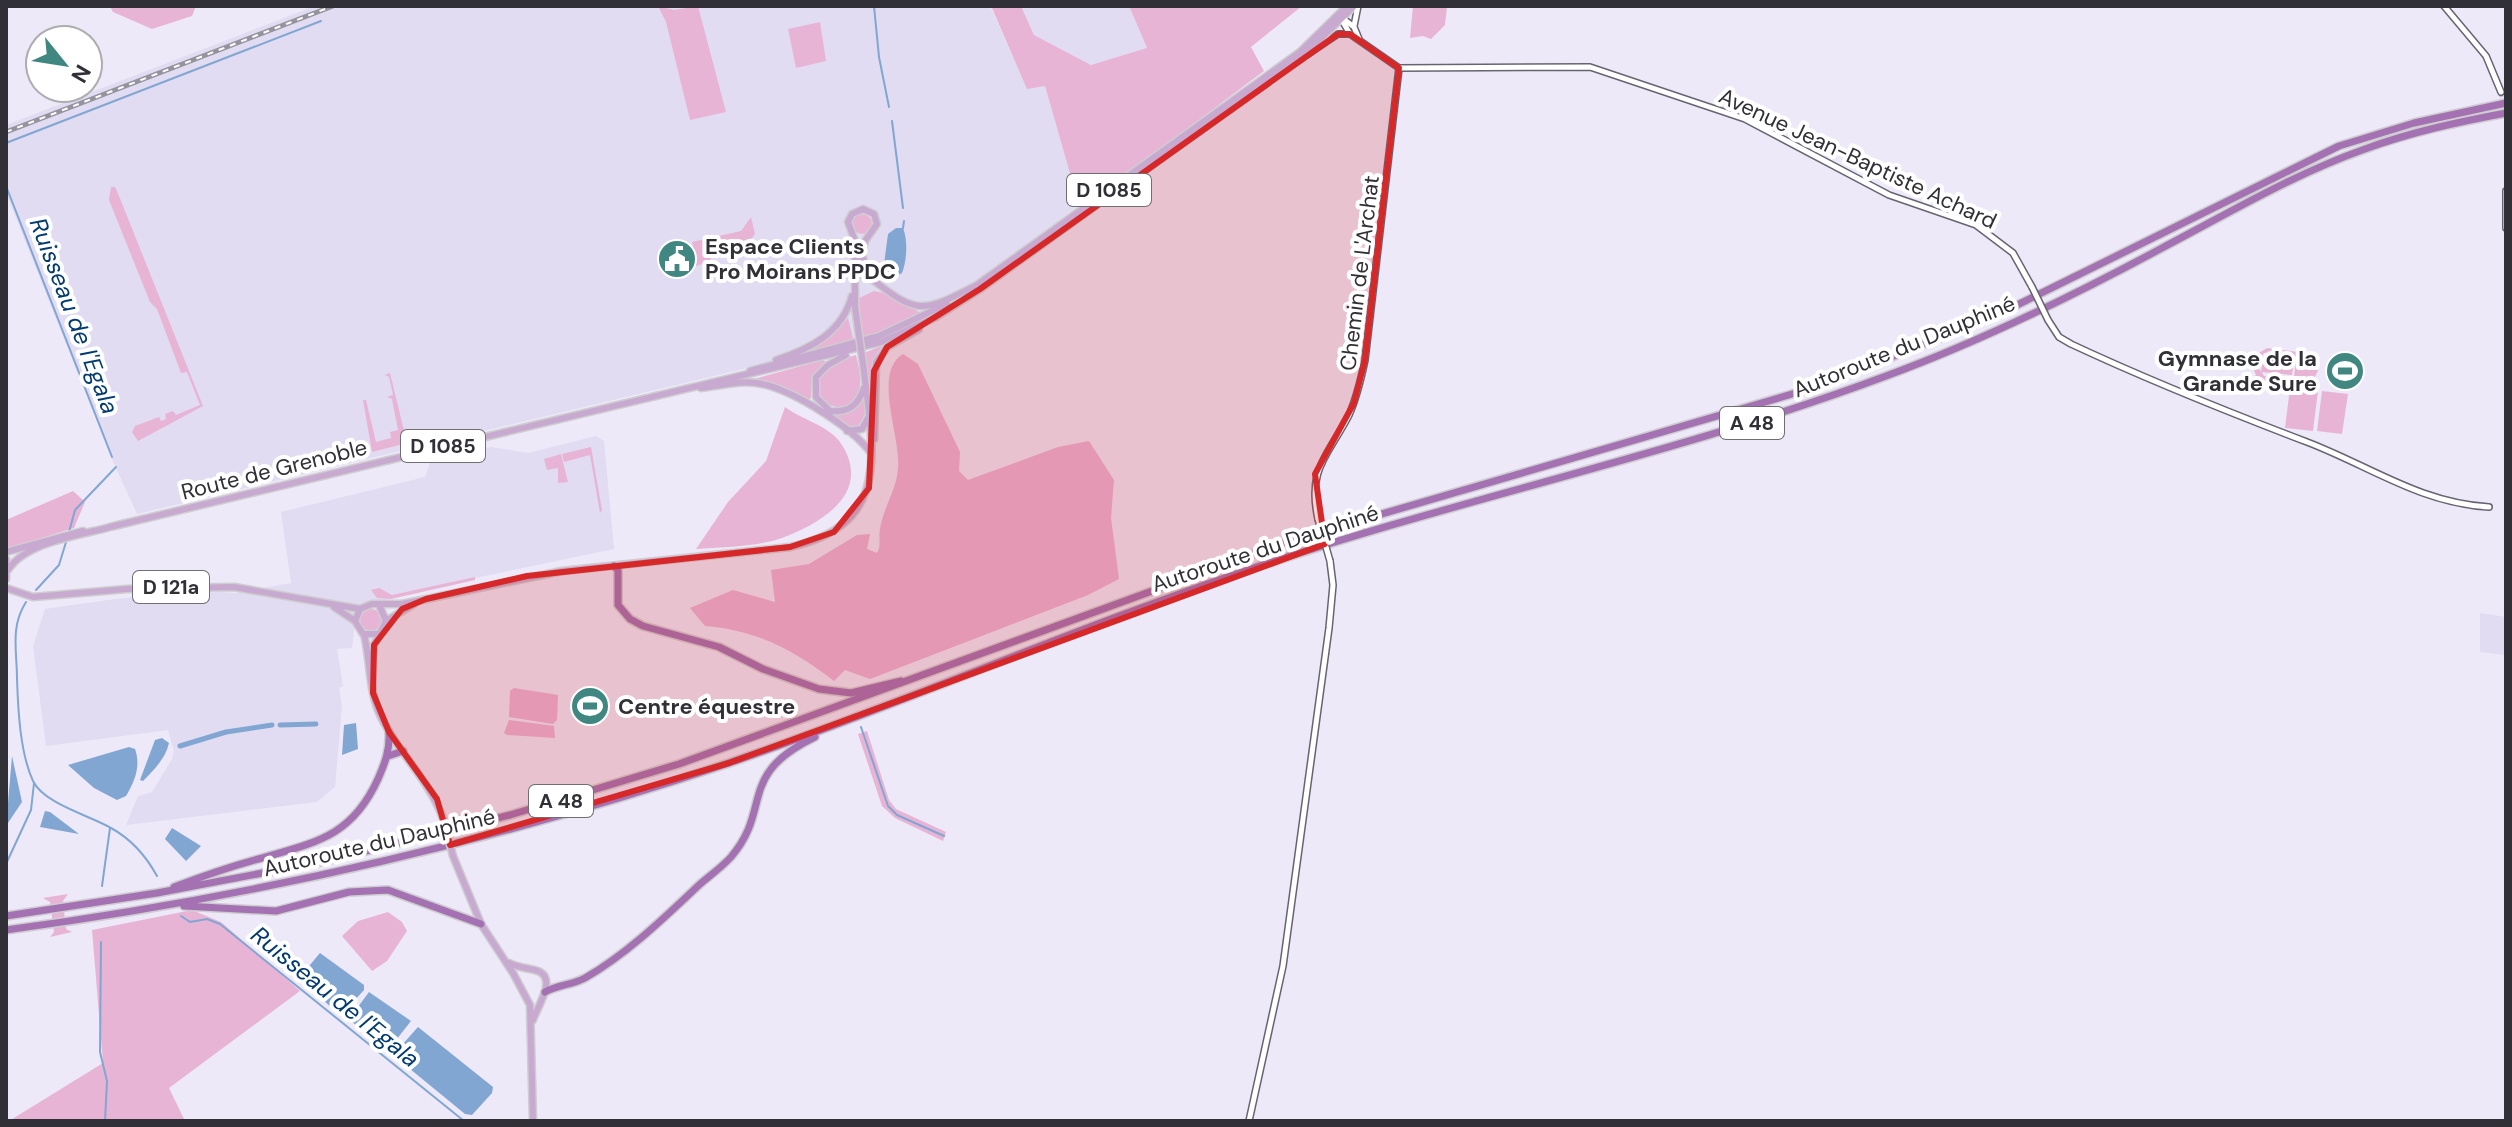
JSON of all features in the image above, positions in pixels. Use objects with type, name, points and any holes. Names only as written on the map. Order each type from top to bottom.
[{"type":"highway","name":"Autoroute du Dauphiné","points":[[6,916],[157,893],[326,861],[543,806],[751,740],[1182,578],[1299,538],[1816,387],[1997,315],[2339,146],[2414,123],[2506,103]]},
{"type":"highway","name":"Autoroute du Dauphiné","points":[[6,930],[161,907],[317,876],[478,838],[644,790],[849,720],[1274,561],[1413,518],[1702,438],[1861,386],[2036,312],[2340,158],[2413,134],[2506,113]]},
{"type":"highway","points":[[614,566],[618,576],[616,599],[630,619],[719,647],[763,669],[819,689],[842,693],[868,690],[952,665]]},
{"type":"highway","points":[[543,994],[590,975],[660,921],[720,868],[742,840],[760,785],[772,765],[792,748],[849,720]]},
{"type":"highway","points":[[157,893],[223,869],[325,839],[357,815],[369,798],[388,756],[389,732]]},
{"type":"highway","points":[[388,756],[403,751]]},
{"type":"highway","points":[[161,907],[276,911],[349,892],[388,890],[481,924]]},
{"type":"main road","name":"D 1085","points":[[978,287],[1303,56],[1342,18],[1347,6]]},
{"type":"main road","name":"D 1085","points":[[978,287],[1300,52],[1356,6]]},
{"type":"main road","points":[[854,235],[867,237],[875,232],[877,220],[871,212],[863,209],[849,218],[849,227],[854,235],[855,306],[872,455]]},
{"type":"main road","points":[[722,380],[791,355],[828,335],[848,310],[867,237]]},
{"type":"main road","points":[[862,254],[868,276],[912,306],[933,307],[978,287]]},
{"type":"main road","name":"Route de Grenoble","points":[[42,544],[881,342],[936,317],[978,287]]},
{"type":"main road","name":"Route de Grenoble","points":[[722,380],[879,336],[933,312],[978,287]]},
{"type":"main road","points":[[533,1121],[533,1024],[525,996],[481,924],[427,783],[389,732],[378,710],[364,634],[355,621],[360,609],[372,604],[379,607],[426,599],[527,576],[790,547],[826,536],[842,526],[861,504],[872,475],[878,357],[887,347],[936,317]]},
{"type":"main road","points":[[865,385],[855,404],[843,412],[825,408],[814,392],[816,377],[828,365],[881,342]]},
{"type":"main road","points":[[654,396],[743,382],[761,383],[798,399],[847,431],[872,455]]},
{"type":"main road","points":[[847,431],[862,429],[869,417]]},
{"type":"main road","name":"D 1085","points":[[6,552],[42,544]]},
{"type":"main road","name":"D 1085","points":[[8,570],[16,559],[42,544]]},
{"type":"main road","points":[[6,559],[6,579]]},
{"type":"main road","name":"D 121a","points":[[6,579],[9,589],[33,597],[127,589],[234,587],[360,609]]},
{"type":"main road","points":[[370,673],[378,634],[386,621],[426,599]]},
{"type":"main road","name":"D 121a","points":[[328,604],[355,621]]},
{"type":"main road","points":[[379,607],[386,621]]},
{"type":"main road","points":[[364,634],[378,634]]},
{"type":"main road","points":[[505,961],[528,971],[537,970],[544,975],[548,984],[533,1024]]},
{"type":"main road","points":[[519,983],[528,971]]},
{"type":"main road","points":[[525,996],[543,994]]},
{"type":"street","points":[[1350,29],[1356,6]]},
{"type":"street","points":[[2444,6],[2486,56],[2501,92]]},
{"type":"street","points":[[1342,18],[1359,40],[1399,68]]},
{"type":"street","points":[[1303,56],[1350,29]]},
{"type":"street","name":"Avenue Jean-Baptiste Achard","points":[[1399,68],[1590,67],[1745,119],[1889,195],[1976,225],[2013,253],[2048,320],[2059,337],[2071,344],[2308,442],[2414,492],[2447,503],[2489,507]]},
{"type":"street","name":"Chemin de L'Archat","points":[[1249,1121],[1283,966],[1329,628],[1333,585],[1313,495],[1315,474],[1354,403],[1365,360],[1399,68]]},
{"type":"street","points":[[2506,191],[2506,228]]},
{"type":"highlighted area","points":[[1338,34],[1350,34],[1399,68],[1365,360],[1354,403],[1315,474],[1325,544],[729,763],[450,845],[437,799],[389,732],[373,693],[374,645],[402,609],[426,599],[527,576],[790,547],[834,532],[869,488],[874,371],[887,347],[980,289]]},
{"type":"shaded area","points":[[110,6],[196,6],[192,16],[152,29],[113,12]]},
{"type":"shaded area","points":[[315,6],[990,6],[1027,88],[1045,86],[1079,205],[946,304],[886,331],[814,352],[137,514],[111,457],[6,193],[6,125],[61,104],[104,104],[104,87]]},
{"type":"shaded area","points":[[658,6],[674,10],[698,6],[726,112],[690,120],[666,22]]},
{"type":"shaded area","points":[[991,6],[1021,6],[1034,35],[1091,65],[1147,48],[1129,6],[1302,6],[1251,47],[1264,71],[1140,164],[1079,205],[1045,86],[1027,89]]},
{"type":"shaded area","points":[[1021,6],[1129,6],[1147,49],[1091,65],[1034,35]]},
{"type":"shaded area","points":[[1413,6],[1447,7],[1445,25],[1431,39],[1423,36],[1410,38]]},
{"type":"shaded area","points":[[820,22],[826,61],[796,68],[788,29]]},
{"type":"shaded area","points":[[111,187],[115,187],[119,196],[203,406],[138,441],[132,432],[135,426],[159,417],[161,421],[166,419],[165,414],[173,411],[176,415],[200,405],[187,372],[181,373],[157,309],[150,302],[109,200]]},
{"type":"shaded area","points":[[858,214],[866,214],[872,224],[866,234],[858,234],[852,228],[852,220]]},
{"type":"shaded area","points":[[751,217],[755,234],[752,238],[721,248],[708,262],[693,267],[696,259],[692,242],[741,231]]},
{"type":"shaded area","points":[[874,291],[888,294],[924,315],[862,340],[859,298]]},
{"type":"shaded area","points":[[848,318],[854,342],[792,356],[831,337]]},
{"type":"shaded area","points":[[886,344],[873,364],[873,407],[864,353]]},
{"type":"shaded area","points":[[2267,348],[2315,354],[2318,371],[2312,382],[2316,383],[2316,387],[2250,379],[2256,375],[2252,366],[2254,356]],"holes":[[[2264,353],[2308,358],[2314,366],[2309,360],[2296,359],[2294,377],[2306,378],[2313,374],[2302,381],[2264,376],[2256,364]]]},
{"type":"shaded area","points":[[903,354],[918,364],[960,452],[959,471],[968,480],[1058,447],[1089,441],[1114,480],[1111,518],[1119,579],[1088,595],[870,679],[845,670],[834,681],[774,643],[741,632],[705,626],[690,608],[733,590],[775,602],[771,570],[809,564],[857,535],[870,534],[867,549],[877,553],[882,521],[898,468],[890,406],[890,375],[894,363]]},
{"type":"shaded area","points":[[856,355],[860,385],[856,398],[844,409],[825,404],[816,388],[822,375],[837,362]]},
{"type":"shaded area","points":[[2263,356],[2294,359],[2292,375],[2261,372]]},
{"type":"shaded area","points":[[823,360],[826,362],[812,381],[811,398],[807,400],[754,379]]},
{"type":"shaded area","points":[[390,373],[407,443],[372,452],[363,400],[366,400],[376,442],[391,438],[390,432],[398,430],[392,399],[387,397],[393,395],[389,377],[385,375]]},
{"type":"shaded area","points":[[2290,388],[2318,391],[2313,431],[2285,428]]},
{"type":"shaded area","points":[[2322,391],[2348,394],[2342,434],[2317,431]]},
{"type":"shaded area","points":[[864,399],[865,414],[857,429],[851,429],[828,413],[847,414]]},
{"type":"shaded area","points":[[785,407],[837,438],[850,462],[851,478],[847,492],[826,515],[782,538],[750,545],[696,549],[728,502],[766,461]]},
{"type":"shaded area","points":[[596,436],[604,441],[614,549],[357,607],[352,648],[337,649],[343,686],[339,688],[342,706],[335,787],[317,802],[126,825],[138,796],[152,792],[172,759],[174,751],[168,730],[46,746],[33,646],[45,609],[208,591],[235,593],[291,583],[281,512],[425,477],[430,463],[491,447],[528,453]]},
{"type":"shaded area","points":[[591,447],[600,513],[590,455],[564,462],[562,454]]},
{"type":"shaded area","points":[[561,454],[568,482],[558,483],[558,468],[547,470],[544,459]]},
{"type":"shaded area","points":[[73,491],[85,502],[74,528],[6,549],[6,520]]},
{"type":"shaded area","points":[[475,577],[475,580],[391,599],[377,598],[371,590],[379,588],[392,595]]},
{"type":"shaded area","points":[[371,609],[379,612],[382,620],[379,628],[371,631],[363,628],[360,620],[363,612]]},
{"type":"shaded area","points":[[2480,613],[2506,617],[2506,655],[2480,652]]},
{"type":"shaded area","points":[[514,688],[558,695],[557,720],[553,724],[509,717],[510,691]]},
{"type":"shaded area","points":[[509,720],[554,726],[555,738],[507,735],[504,733]]},
{"type":"shaded area","points":[[867,731],[889,800],[896,809],[946,832],[943,841],[895,818],[882,806],[858,734]]},
{"type":"shaded area","points":[[68,894],[63,901],[66,929],[72,932],[50,937],[54,932],[50,902],[43,898]]},
{"type":"shaded area","points":[[192,910],[221,922],[300,991],[169,1088],[185,1121],[9,1121],[103,1063],[92,930]]},
{"type":"shaded area","points":[[388,912],[402,922],[407,931],[387,961],[372,971],[342,936],[358,921]]},
{"type":"water","points":[[896,228],[903,228],[906,256],[902,273],[891,279],[883,272],[888,234]]},
{"type":"water","points":[[356,723],[358,749],[342,755],[344,725]]},
{"type":"water","points":[[162,738],[169,743],[165,754],[151,773],[143,781],[140,780],[155,740]]},
{"type":"water","points":[[129,747],[135,749],[136,773],[126,796],[117,800],[94,788],[68,765]]},
{"type":"water","points":[[12,756],[22,802],[6,826]]},
{"type":"water","points":[[45,811],[50,812],[79,834],[40,827]]},
{"type":"water","points":[[172,828],[201,846],[186,861],[165,839]]},
{"type":"water","points":[[320,953],[364,985],[364,990],[344,1012],[333,1009],[299,978]]},
{"type":"water","points":[[369,992],[411,1021],[389,1049],[382,1048],[349,1019]]},
{"type":"water","points":[[418,1027],[493,1087],[492,1093],[472,1115],[465,1114],[393,1055]]},
{"type":"waterway","points":[[874,6],[879,57],[889,107]]},
{"type":"waterway","name":"Ruisseau de l'Egala","points":[[6,143],[321,21]]},
{"type":"waterway","points":[[892,121],[903,208]]},
{"type":"waterway","name":"Ruisseau de l'Egala","points":[[6,186],[112,457]]},
{"type":"waterway","points":[[903,228],[904,221]]},
{"type":"waterway","name":"Ruisseau de l'Egala","points":[[69,532],[75,510],[116,467]]},
{"type":"waterway","name":"Ruisseau de l'Egala","points":[[36,590],[59,565],[66,542]]},
{"type":"waterway","name":"Ruisseau de l'Egala","points":[[26,602],[16,630],[18,704],[25,757],[33,781],[57,803],[125,837],[143,855],[157,876]]},
{"type":"waterway","points":[[280,725],[316,724]]},
{"type":"waterway","points":[[180,746],[226,732],[272,725]]},
{"type":"waterway","points":[[861,727],[888,806],[897,815],[944,836]]},
{"type":"waterway","points":[[6,864],[31,810],[34,783]]},
{"type":"waterway","points":[[102,886],[110,828]]},
{"type":"waterway","name":"Ruisseau de l'Egala","points":[[181,916],[190,922],[207,919],[220,924],[464,1121]]},
{"type":"waterway","points":[[101,942],[100,1052],[107,1081],[105,1121]]},
{"type":"tunnel","points":[[2501,92],[2506,114]]},
{"type":"railway","points":[[6,132],[333,6]]},
{"type":"place","name":"Espace Clients Pro Moirans PPDC","points":[[677,259]]},
{"type":"place","name":"Gymnase de la Grande Sure","points":[[2345,371]]},
{"type":"place","name":"Centre équestre","points":[[590,706]]}]
